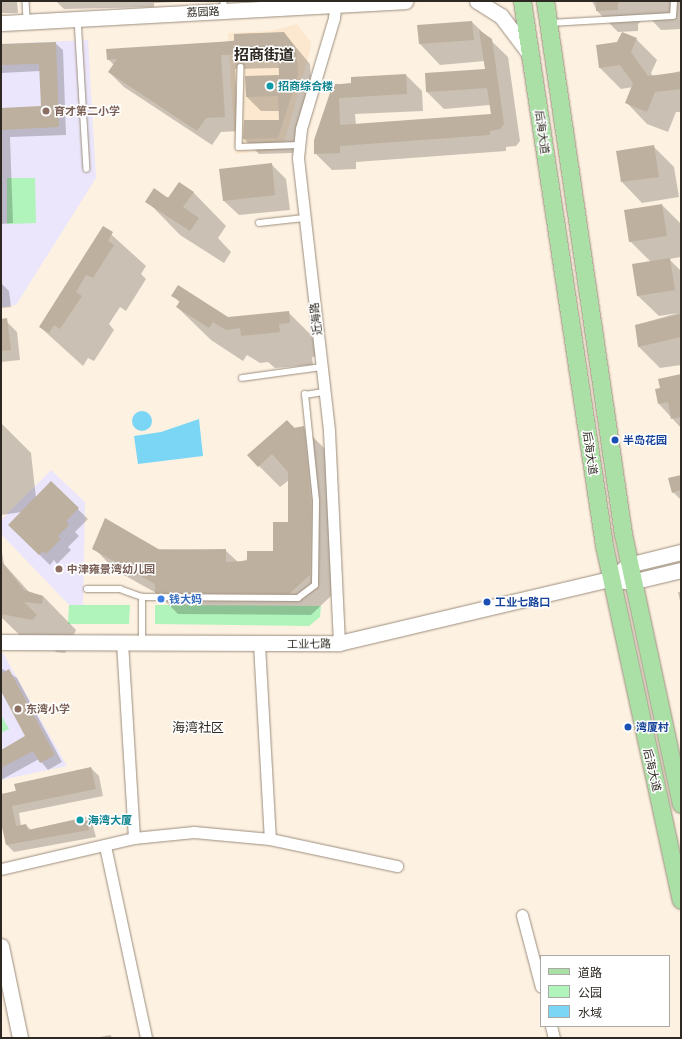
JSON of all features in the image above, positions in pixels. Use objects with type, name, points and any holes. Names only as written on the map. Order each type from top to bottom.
[{"type":"main road","name":"后海大道","points":[[522,1],[610,579],[681,900]]},
{"type":"main road","name":"后海大道","points":[[545,1],[630,574],[681,804]]},
{"type":"street","name":"荔园路","points":[[1,23],[78,19],[224,6],[406,1]]},
{"type":"street","points":[[477,1],[502,16],[531,57]]},
{"type":"street","name":"近海路","points":[[336,3],[299,145],[304,218],[325,392],[340,643]]},
{"type":"street","name":"工业七路","points":[[1,642],[259,644],[340,643],[630,574],[681,552]]},
{"type":"street","name":"工业七路","points":[[630,574],[681,570]]},
{"type":"street","points":[[122,642],[134,838]]},
{"type":"street","points":[[259,644],[270,839]]},
{"type":"street","points":[[1,869],[105,846],[134,838],[194,832],[270,839],[397,866]]},
{"type":"street","points":[[105,846],[146,1038]]},
{"type":"street","points":[[522,915],[540,983]]},
{"type":"street","points":[[1,946],[20,1038]]},
{"type":"street","points":[[551,1027],[554,1038]]},
{"type":"lane","points":[[26,1],[27,21]]},
{"type":"lane","points":[[548,23],[672,16],[674,1]]},
{"type":"lane","points":[[78,19],[88,169]]},
{"type":"lane","points":[[241,67],[239,147],[299,145]]},
{"type":"lane","points":[[259,223],[304,218]]},
{"type":"lane","points":[[242,378],[322,367]]},
{"type":"lane","points":[[87,589],[120,589],[142,598],[298,598],[315,584],[316,501],[305,395],[325,392]]},
{"type":"lane","points":[[142,598],[142,643]]},
{"type":"shaded area","points":[[297,24],[311,42],[310,51],[285,139],[286,149],[235,154],[228,33],[270,31]]},
{"type":"shaded area","name":"育才第二小学","points":[[88,40],[96,178],[16,305],[1,307],[1,44]]},
{"type":"shaded area","name":"中津雍景湾幼儿园","points":[[51,470],[85,502],[83,605],[69,605],[1,534],[1,520]]},
{"type":"shaded area","name":"东湾小学","points":[[1,653],[3,653],[67,766],[1,780]]},
{"type":"green space","points":[[7,178],[35,178],[36,223],[7,224]]},
{"type":"green space","points":[[69,605],[130,605],[129,624],[68,624]]},
{"type":"green space","points":[[155,605],[321,606],[320,617],[309,626],[155,624]]},
{"type":"green space","points":[[1,715],[9,729],[1,733]]},
{"type":"water","points":[[142,411],[149,414],[152,421],[149,428],[142,431],[135,428],[132,421],[135,414]]},
{"type":"water","points":[[199,419],[203,456],[138,464],[134,436],[161,432]]},
{"type":"building","points":[[596,1],[618,1],[618,10],[596,11]]},
{"type":"building","points":[[472,21],[474,40],[419,44],[417,25]]},
{"type":"building","points":[[479,30],[492,39],[504,124],[500,129],[490,131],[490,135],[340,146],[340,153],[314,154],[314,140],[333,84],[351,84],[351,77],[406,74],[407,94],[339,98],[340,125],[491,114],[487,88],[426,92],[425,73],[485,69]]},
{"type":"building","points":[[284,32],[296,48],[298,75],[278,138],[243,139],[244,120],[279,120],[278,96],[246,97],[245,76],[279,75],[278,53],[221,55],[225,117],[206,118],[197,131],[108,72],[117,59],[107,60],[106,49],[234,41],[234,34]]},
{"type":"building","points":[[622,32],[637,38],[631,52],[648,76],[681,72],[681,89],[655,92],[647,112],[625,103],[633,83],[620,65],[599,68],[596,45],[617,42]]},
{"type":"building","points":[[56,42],[59,127],[1,130],[1,108],[41,106],[39,64],[1,65],[1,44]]},
{"type":"building","points":[[654,145],[659,177],[621,182],[616,151]]},
{"type":"building","points":[[272,163],[275,195],[223,201],[219,169]]},
{"type":"building","points":[[179,182],[194,192],[183,207],[199,218],[190,231],[145,202],[154,188],[168,198]]},
{"type":"building","points":[[662,204],[667,236],[629,242],[624,210]]},
{"type":"building","points":[[103,226],[113,232],[108,241],[114,245],[93,278],[86,275],[76,292],[82,296],[60,329],[54,325],[49,333],[39,327]]},
{"type":"building","points":[[670,258],[675,290],[637,296],[632,264]]},
{"type":"building","points":[[178,285],[228,317],[289,311],[290,323],[279,324],[280,332],[241,336],[240,328],[226,330],[213,322],[209,328],[176,307],[180,301],[171,296]]},
{"type":"building","points":[[681,314],[681,337],[638,347],[635,325]]},
{"type":"building","points":[[7,318],[11,350],[1,351],[1,319]]},
{"type":"building","points":[[681,374],[681,417],[671,419],[668,402],[658,404],[655,389],[660,388],[658,379]]},
{"type":"building","points":[[287,420],[294,428],[304,426],[311,507],[310,575],[289,594],[155,593],[155,584],[92,549],[105,518],[160,550],[226,549],[226,562],[247,561],[247,551],[273,551],[273,522],[288,522],[288,472],[272,454],[258,467],[247,455]]},
{"type":"building","points":[[681,475],[681,490],[672,493],[668,478]]},
{"type":"building","points":[[51,481],[79,508],[66,521],[69,525],[58,536],[61,539],[46,554],[43,551],[39,555],[8,525]]},
{"type":"building","points":[[1,561],[24,590],[43,596],[42,604],[24,602],[37,615],[32,620],[1,614]]},
{"type":"building","points":[[9,669],[55,755],[40,763],[33,751],[1,768],[1,750],[25,736],[1,691],[1,674]]},
{"type":"building","points":[[91,767],[96,789],[12,806],[16,826],[26,824],[28,830],[86,817],[89,830],[6,845],[1,823],[1,794],[16,791],[14,784]]},
{"type":"place","name":"招商综合楼","points":[[270,86]]},
{"type":"place","name":"育才第二小学","points":[[46,111]]},
{"type":"place","name":"半岛花园","points":[[615,440]]},
{"type":"place","name":"中津雍景湾幼儿园","points":[[59,569]]},
{"type":"place","name":"钱大妈","points":[[161,599]]},
{"type":"place","name":"工业七路口","points":[[487,602]]},
{"type":"place","name":"东湾小学","points":[[18,709]]},
{"type":"place","name":"湾厦村","points":[[628,727]]},
{"type":"place","name":"海湾大厦","points":[[80,820]]},
{"type":"district","name":"招商街道","points":[[264,55]]},
{"type":"district","name":"海湾社区","points":[[198,727]]}]
